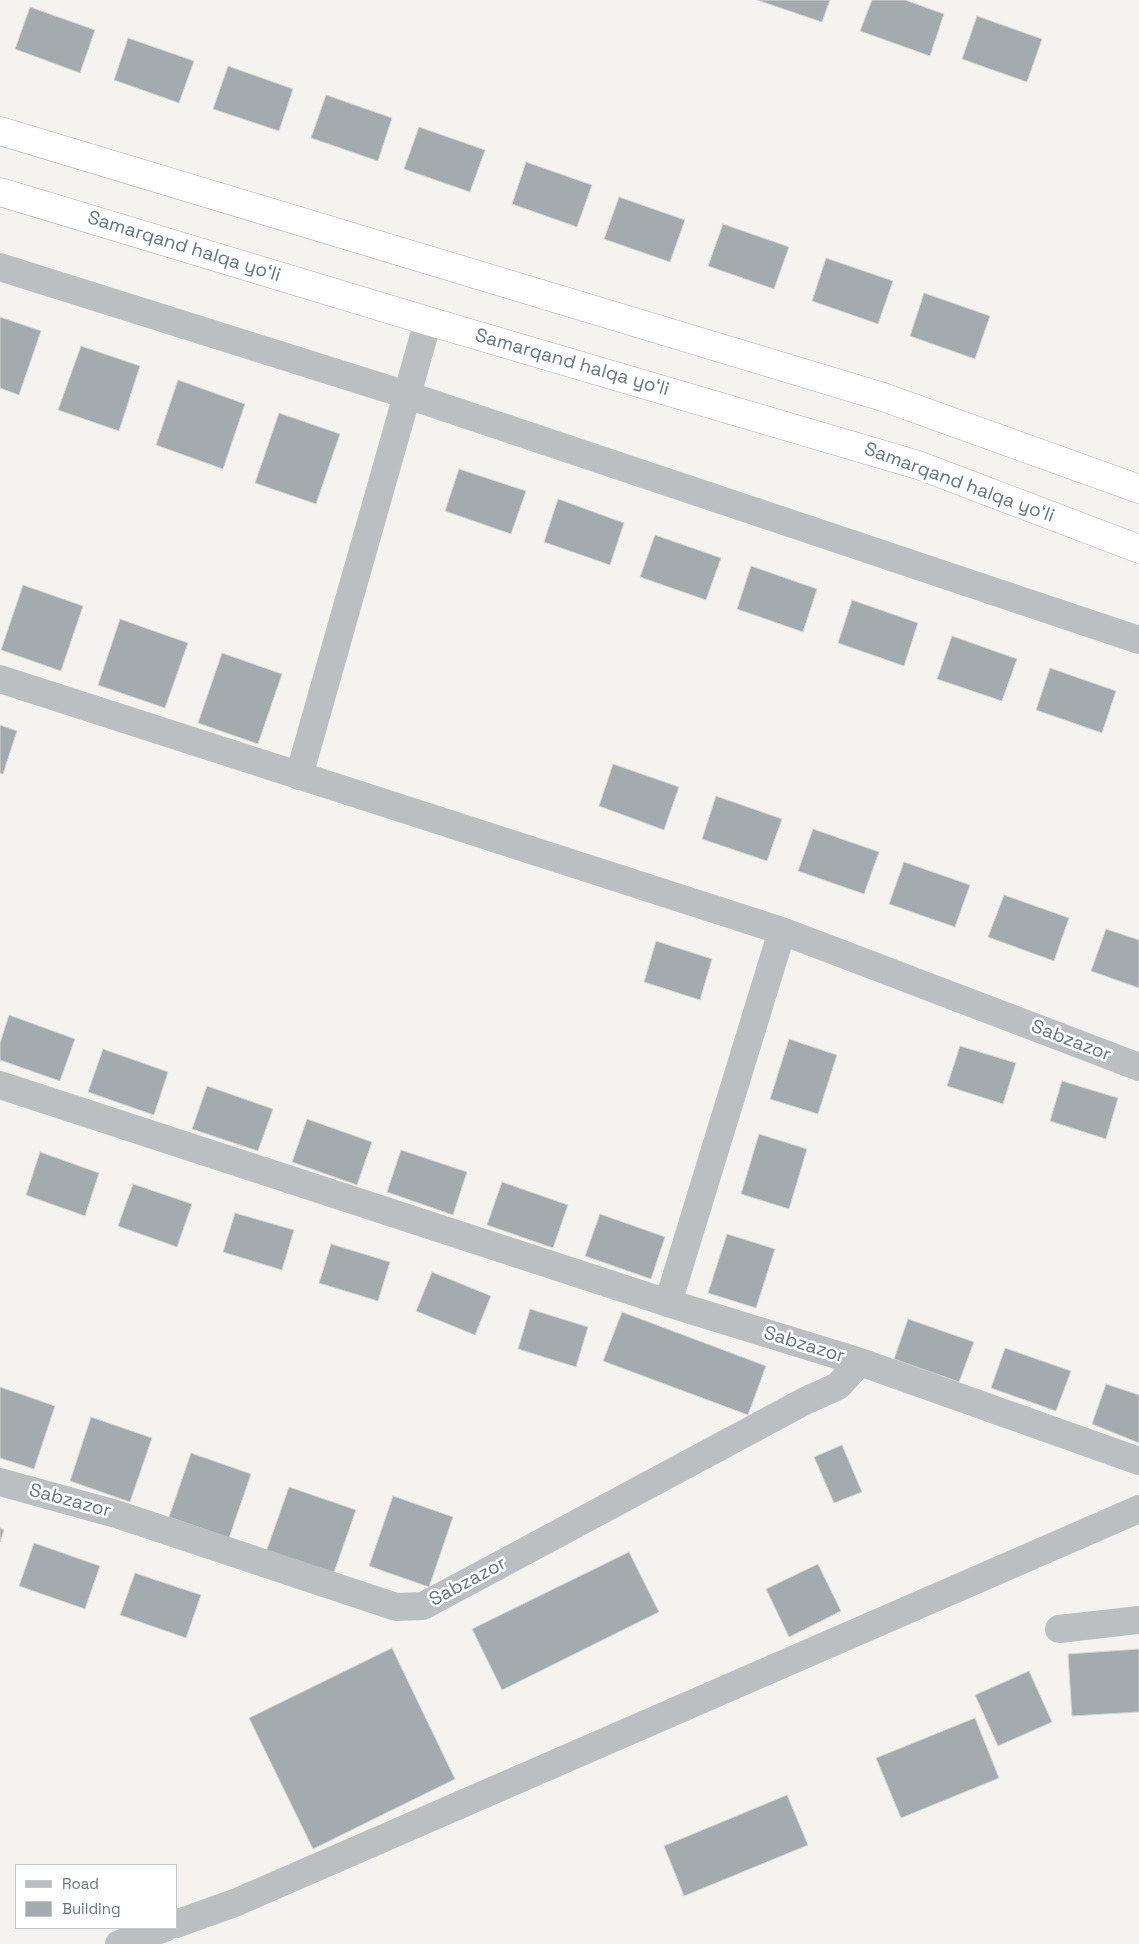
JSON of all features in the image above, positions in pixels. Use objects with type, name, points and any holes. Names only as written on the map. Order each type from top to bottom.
[{"type":"highway","points":[[0,130],[883,398],[1139,489]]},
{"type":"highway","name":"Samarqand halqa yoʻli","points":[[0,192],[428,321],[918,465],[1139,549]]},
{"type":"street","points":[[0,267],[407,395],[1139,640]]},
{"type":"street","points":[[300,776],[428,321]]},
{"type":"street","name":"Sabzazor","points":[[0,679],[782,931],[1139,1068]]},
{"type":"street","points":[[668,1302],[782,931]]},
{"type":"street","name":"Sabzazor","points":[[0,1085],[668,1302],[860,1362],[838,1386],[805,1401],[423,1606],[396,1607],[116,1514],[0,1482]]},
{"type":"street","points":[[860,1362],[1139,1461]]},
{"type":"street","points":[[178,1923],[246,1898],[1139,1509]]},
{"type":"street","points":[[1059,1629],[1139,1620]]},
{"type":"street","points":[[119,1944],[162,1929]]},
{"type":"building","points":[[757,0],[830,0],[822,22]]},
{"type":"building","points":[[872,0],[905,0],[944,14],[930,56],[860,31]]},
{"type":"building","points":[[30,7],[95,30],[80,73],[15,49]]},
{"type":"building","points":[[977,16],[1042,39],[1027,82],[962,59]]},
{"type":"building","points":[[128,38],[194,61],[179,103],[114,80]]},
{"type":"building","points":[[228,66],[293,89],[279,131],[213,109]]},
{"type":"building","points":[[326,95],[392,118],[378,161],[311,138]]},
{"type":"building","points":[[419,127],[485,150],[470,192],[404,169]]},
{"type":"building","points":[[526,162],[592,185],[577,227],[512,204]]},
{"type":"building","points":[[619,197],[685,220],[670,262],[604,239]]},
{"type":"building","points":[[723,224],[789,247],[774,289],[708,266]]},
{"type":"building","points":[[826,258],[893,281],[878,324],[812,301]]},
{"type":"building","points":[[924,293],[990,316],[975,359],[910,336]]},
{"type":"building","points":[[0,317],[41,331],[19,395],[0,388]]},
{"type":"building","points":[[81,346],[140,366],[119,431],[58,410]]},
{"type":"building","points":[[178,380],[245,404],[223,469],[156,445]]},
{"type":"building","points":[[279,413],[340,434],[316,504],[255,483]]},
{"type":"building","points":[[459,469],[526,491],[511,534],[445,511]]},
{"type":"building","points":[[558,499],[624,523],[610,565],[544,542]]},
{"type":"building","points":[[655,535],[721,558],[706,600],[640,577]]},
{"type":"building","points":[[751,566],[817,589],[803,632],[737,609]]},
{"type":"building","points":[[23,585],[83,606],[61,671],[1,650]]},
{"type":"building","points":[[852,600],[918,623],[904,666],[838,643]]},
{"type":"building","points":[[120,619],[188,643],[165,708],[98,685]]},
{"type":"building","points":[[952,636],[1017,659],[1002,701],[937,679]]},
{"type":"building","points":[[222,653],[282,674],[258,744],[198,723]]},
{"type":"building","points":[[1050,668],[1116,691],[1102,733],[1036,710]]},
{"type":"building","points":[[0,725],[17,731],[3,774],[0,773]]},
{"type":"building","points":[[613,764],[679,787],[664,830],[599,806]]},
{"type":"building","points":[[716,796],[782,819],[767,861],[702,839]]},
{"type":"building","points":[[813,829],[879,852],[864,894],[798,871]]},
{"type":"building","points":[[904,862],[970,885],[955,927],[889,904]]},
{"type":"building","points":[[1004,895],[1069,918],[1054,961],[988,937]]},
{"type":"building","points":[[1106,929],[1139,940],[1139,988],[1091,971]]},
{"type":"building","points":[[656,941],[712,959],[700,1000],[644,982]]},
{"type":"building","points":[[9,1015],[75,1039],[60,1081],[0,1060],[0,1043]]},
{"type":"building","points":[[789,1039],[837,1055],[818,1114],[770,1099]]},
{"type":"building","points":[[960,1046],[1016,1063],[1003,1104],[947,1086]]},
{"type":"building","points":[[103,1049],[168,1072],[154,1115],[88,1092]]},
{"type":"building","points":[[1062,1081],[1118,1098],[1106,1139],[1050,1121]]},
{"type":"building","points":[[207,1086],[273,1109],[258,1151],[192,1129]]},
{"type":"building","points":[[307,1119],[372,1142],[357,1185],[292,1162]]},
{"type":"building","points":[[759,1134],[807,1149],[789,1209],[741,1194]]},
{"type":"building","points":[[401,1150],[467,1172],[453,1215],[387,1192]]},
{"type":"building","points":[[40,1152],[99,1173],[85,1216],[26,1195]]},
{"type":"building","points":[[502,1182],[568,1205],[553,1248],[487,1225]]},
{"type":"building","points":[[133,1184],[192,1204],[177,1247],[118,1226]]},
{"type":"building","points":[[235,1213],[294,1230],[282,1270],[223,1252]]},
{"type":"building","points":[[600,1214],[665,1237],[651,1279],[585,1256]]},
{"type":"building","points":[[727,1234],[775,1249],[756,1308],[708,1293]]},
{"type":"building","points":[[331,1244],[390,1262],[378,1301],[319,1283]]},
{"type":"building","points":[[432,1272],[491,1296],[475,1335],[416,1311]]},
{"type":"building","points":[[530,1309],[588,1327],[576,1367],[518,1349]]},
{"type":"building","points":[[622,1312],[766,1366],[748,1415],[603,1361]]},
{"type":"building","points":[[908,1319],[974,1342],[959,1382],[894,1359]]},
{"type":"building","points":[[1005,1348],[1071,1371],[1056,1411],[991,1388]]},
{"type":"building","points":[[1106,1384],[1139,1395],[1139,1443],[1092,1424]]},
{"type":"building","points":[[0,1387],[55,1406],[34,1469],[0,1458]]},
{"type":"building","points":[[91,1417],[152,1438],[130,1502],[70,1481]]},
{"type":"building","points":[[842,1445],[862,1492],[834,1503],[814,1457]]},
{"type":"building","points":[[191,1453],[251,1474],[229,1538],[169,1517]]},
{"type":"building","points":[[289,1487],[356,1510],[333,1575],[266,1552]]},
{"type":"building","points":[[393,1496],[453,1517],[429,1587],[369,1566]]},
{"type":"building","points":[[0,1528],[4,1530],[0,1542]]},
{"type":"building","points":[[34,1543],[100,1566],[85,1609],[19,1586]]},
{"type":"building","points":[[629,1552],[659,1612],[502,1690],[472,1629]]},
{"type":"building","points":[[818,1564],[841,1611],[789,1637],[766,1589]]},
{"type":"building","points":[[135,1573],[201,1595],[186,1638],[120,1615]]},
{"type":"building","points":[[392,1648],[455,1779],[313,1849],[249,1718]]},
{"type":"building","points":[[1139,1649],[1139,1712],[1072,1716],[1068,1654]]},
{"type":"building","points":[[1029,1671],[1052,1722],[998,1746],[975,1695]]},
{"type":"building","points":[[975,1718],[999,1778],[901,1818],[876,1758]]},
{"type":"building","points":[[787,1795],[808,1845],[684,1896],[664,1846]]}]
